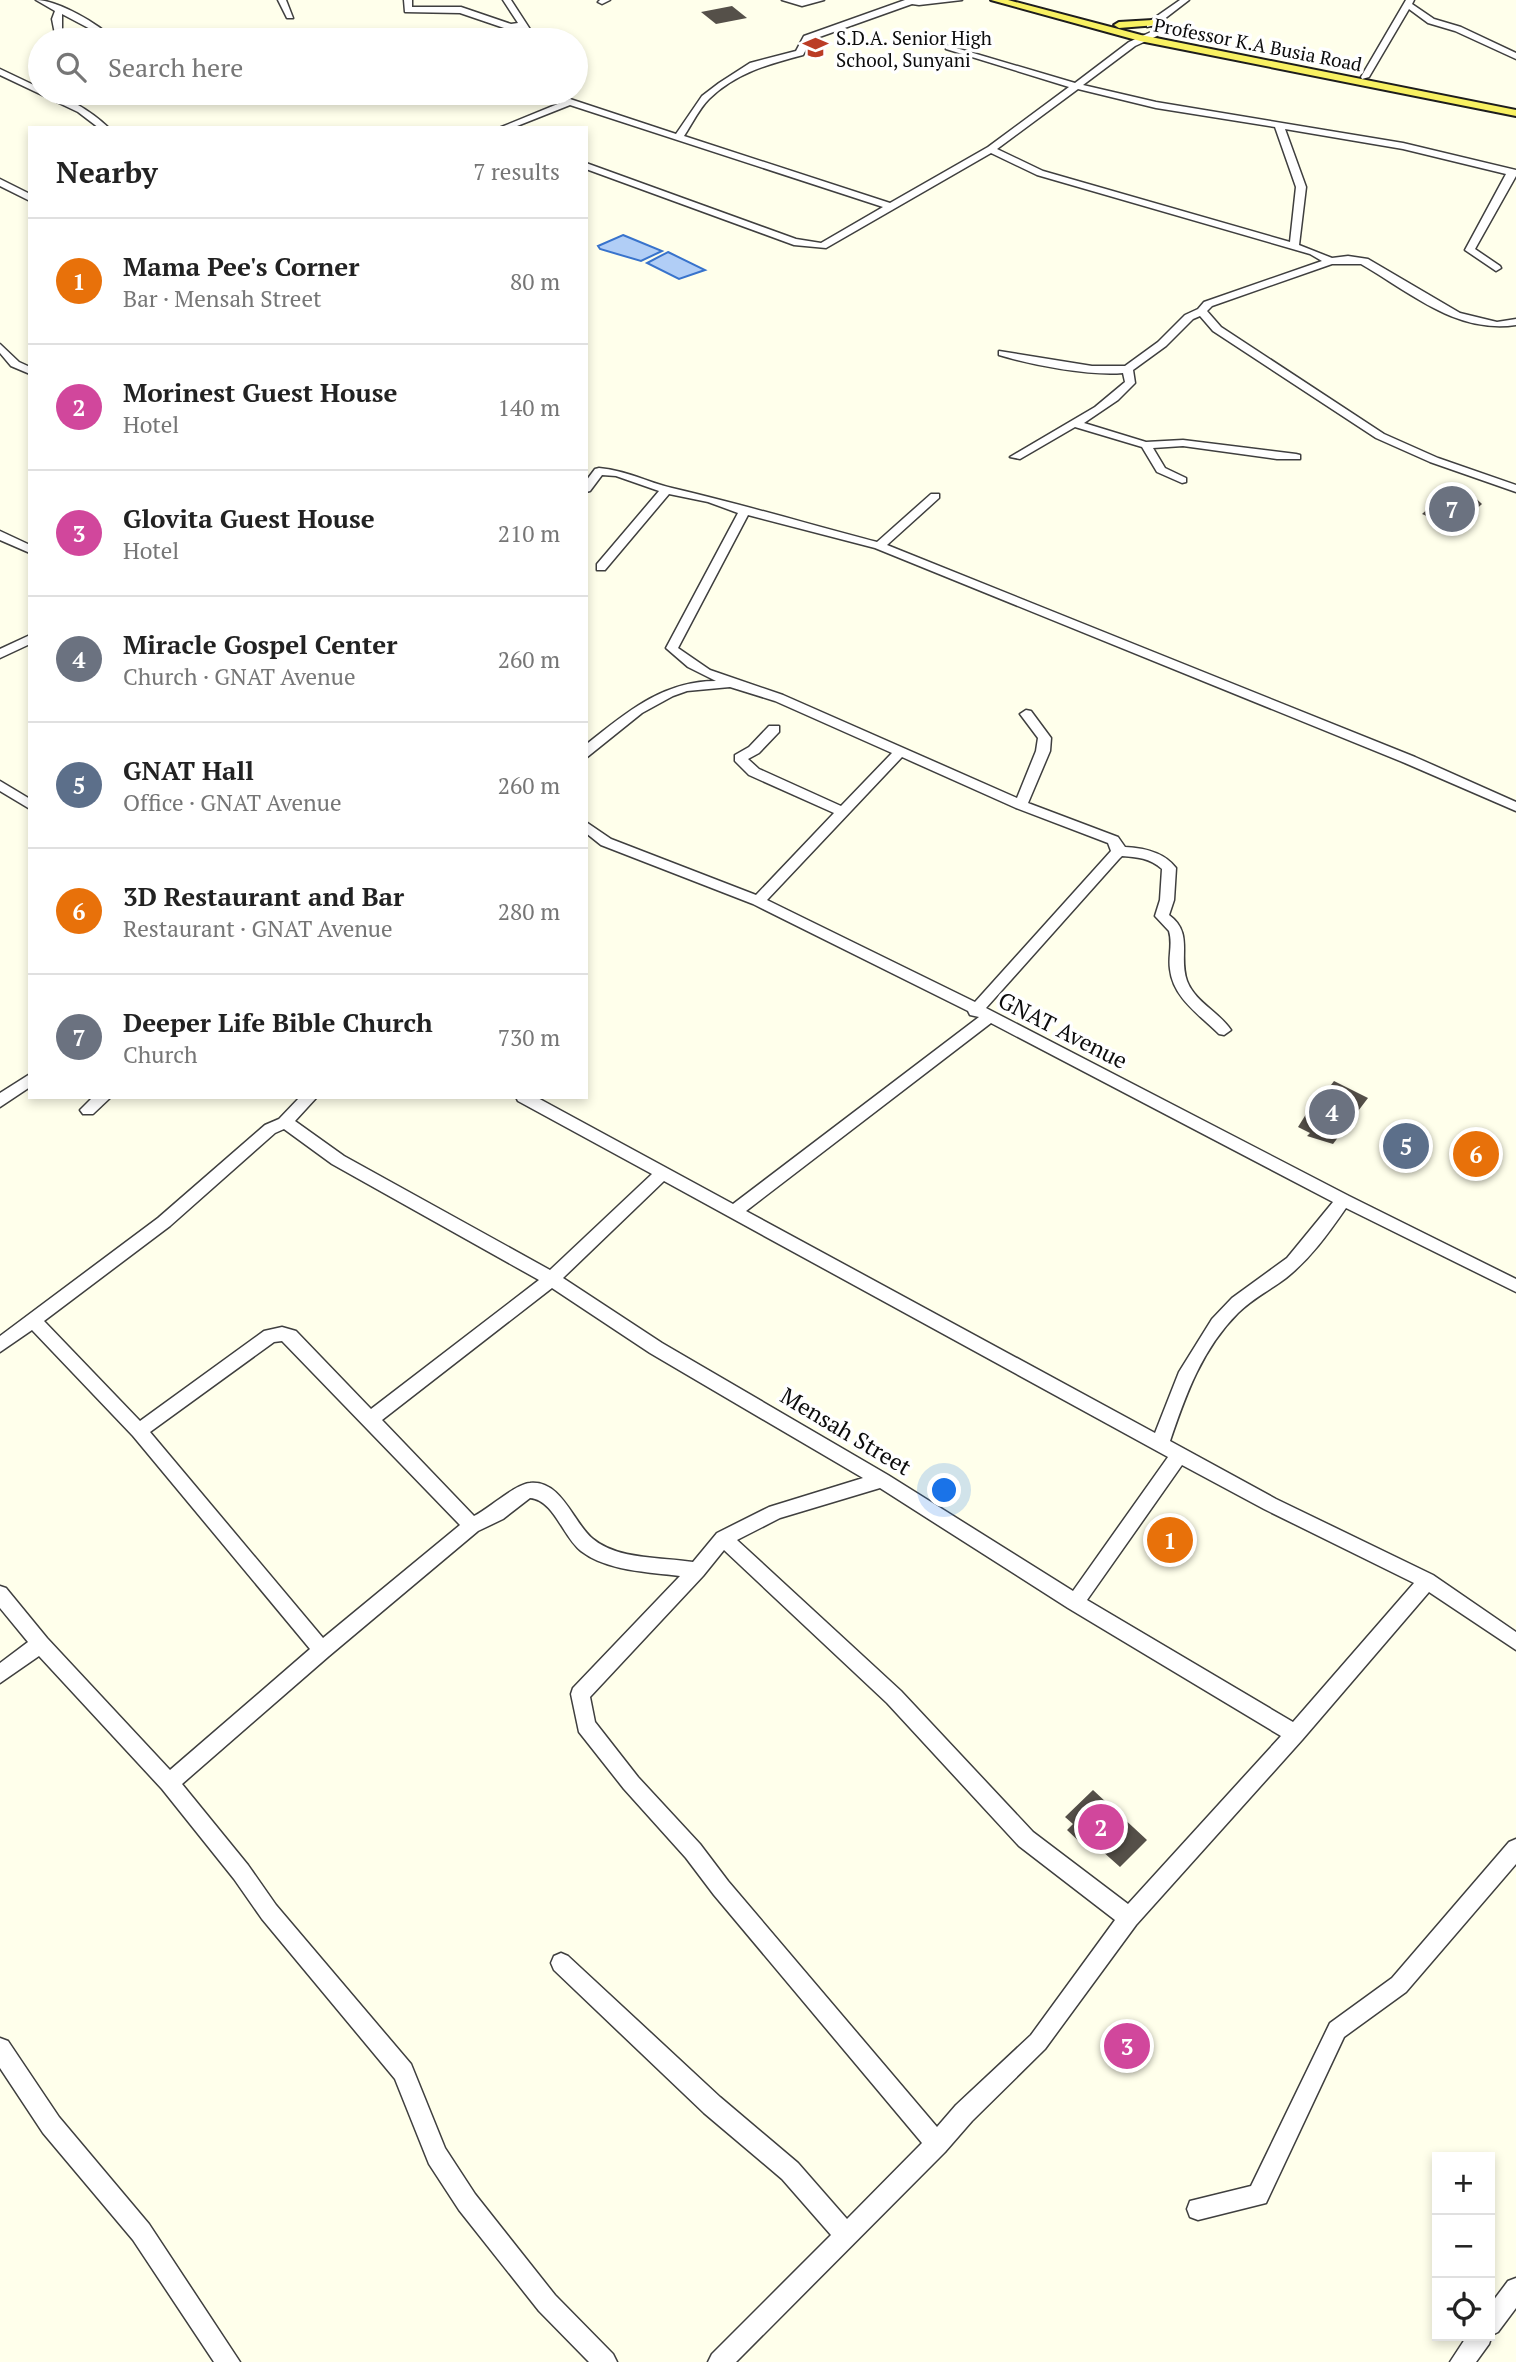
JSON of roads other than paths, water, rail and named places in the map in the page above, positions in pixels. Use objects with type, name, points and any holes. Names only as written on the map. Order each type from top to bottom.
[{"type":"main road","name":"Professor K.A Busia Road","points":[[996,0],[1516,113]]},
{"type":"main road","points":[[1018,0],[1106,24],[1147,32]]},
{"type":"main road","name":"Professor K.A Busia Road","points":[[1147,32],[1190,43],[1516,107]]},
{"type":"street","points":[[40,0],[95,28]]},
{"type":"street","points":[[282,0],[290,16]]},
{"type":"street","points":[[408,0],[408,10],[461,10],[510,27],[525,25]]},
{"type":"street","points":[[507,0],[527,28]]},
{"type":"street","points":[[786,0],[802,4],[820,0]]},
{"type":"street","points":[[679,136],[705,98],[753,65],[793,57],[800,53],[807,38],[910,1],[931,3],[958,0]]},
{"type":"street","points":[[588,167],[794,242],[823,246],[991,149],[1147,32],[1185,0]]},
{"type":"street","points":[[1365,77],[1409,3],[1431,21],[1458,29],[1516,56]]},
{"type":"street","points":[[57,28],[56,19],[59,10]]},
{"type":"street","points":[[949,47],[1076,86],[1156,105],[1403,146],[1514,173],[1470,250],[1496,268]]},
{"type":"street","points":[[0,72],[28,85]]},
{"type":"street","points":[[70,105],[102,126]]},
{"type":"street","points":[[508,126],[562,105]]},
{"type":"street","points":[[580,105],[889,206]]},
{"type":"street","points":[[1279,125],[1301,187],[1294,246]]},
{"type":"street","points":[[991,149],[1040,173],[1294,246],[1330,261]]},
{"type":"street","points":[[0,182],[28,197]]},
{"type":"street","points":[[1003,353],[1028,361],[1088,370],[1109,372],[1128,369],[1162,344],[1189,317],[1202,312],[1208,304],[1330,261],[1348,258],[1364,261],[1454,315],[1472,322],[1492,325],[1516,322]]},
{"type":"street","points":[[1202,312],[1217,329],[1380,436],[1434,460],[1516,489]]},
{"type":"street","points":[[0,346],[15,364],[28,370]]},
{"type":"street","points":[[0,371],[15,364]]},
{"type":"street","points":[[1016,457],[1048,443],[1105,407],[1130,383],[1128,369]]},
{"type":"street","points":[[1076,424],[1146,445],[1160,442],[1296,457]]},
{"type":"street","points":[[1146,445],[1161,470],[1182,480]]},
{"type":"street","points":[[588,486],[599,471],[605,471],[666,490],[711,499],[745,511],[879,546],[1410,760],[1516,807]]},
{"type":"street","points":[[601,568],[666,490]]},
{"type":"street","points":[[879,546],[934,496]]},
{"type":"street","points":[[733,1212],[982,1013],[1118,852],[1118,846],[1113,840],[1021,805],[779,698],[738,686],[679,658],[672,649],[745,511]]},
{"type":"street","points":[[0,535],[28,549]]},
{"type":"street","points":[[0,654],[28,640]]},
{"type":"street","points":[[588,752],[659,695],[706,683],[738,686]]},
{"type":"street","points":[[1021,805],[1044,751],[1045,738],[1026,714]]},
{"type":"street","points":[[774,729],[754,750],[740,758],[754,772],[843,812]]},
{"type":"street","points":[[758,901],[900,752]]},
{"type":"street","points":[[0,785],[28,804]]},
{"type":"street","name":"GNAT Avenue","points":[[588,828],[607,842],[758,901],[1516,1286]]},
{"type":"street","points":[[1118,852],[1147,855],[1164,862],[1169,868],[1167,900],[1161,916],[1172,922],[1180,941],[1177,955],[1179,979],[1191,1002],[1224,1030]]},
{"type":"street","points":[[0,1101],[28,1080]]},
{"type":"street","points":[[88,1110],[102,1099]]},
{"type":"street","points":[[0,1345],[164,1222],[270,1129],[284,1123],[308,1099]]},
{"type":"street","points":[[527,1099],[1270,1504],[1427,1581],[1516,1642]]},
{"type":"street","name":"Mensah Street","points":[[284,1123],[295,1127],[338,1160],[552,1279],[656,1348],[882,1480],[1075,1602],[1295,1734]]},
{"type":"street","points":[[369,1420],[552,1279],[662,1174]]},
{"type":"street","points":[[1160,1444],[1181,1379],[1204,1340],[1233,1307],[1282,1273],[1310,1245],[1343,1200]]},
{"type":"street","points":[[34,1321],[139,1431],[322,1650]]},
{"type":"street","points":[[139,1431],[270,1336],[290,1336],[472,1526]]},
{"type":"street","points":[[1075,1602],[1180,1455]]},
{"type":"street","points":[[882,1480],[775,1512],[723,1538],[580,1694],[586,1727],[937,2144]]},
{"type":"street","points":[[169,1783],[322,1650],[472,1526],[500,1511],[526,1491],[533,1490],[556,1505],[587,1545],[605,1555],[696,1570]]},
{"type":"street","points":[[723,1538],[894,1697],[1026,1839],[1129,1918]]},
{"type":"street","points":[[720,2362],[937,2144],[964,2113],[1038,2042],[1129,1918],[1295,1734],[1427,1581]]},
{"type":"street","points":[[0,1594],[40,1644],[169,1783],[241,1871],[269,1912],[403,2072],[438,2157],[467,2202],[547,2303],[605,2362]]},
{"type":"street","points":[[0,1674],[40,1644]]},
{"type":"street","points":[[1198,2209],[1258,2195],[1337,2030],[1399,1985],[1516,1849]]},
{"type":"street","points":[[561,1963],[712,2105],[790,2171],[846,2235]]},
{"type":"street","points":[[0,2049],[51,2124],[141,2232],[228,2362]]},
{"type":"street","points":[[1495,2317],[1516,2289]]},
{"type":"street","points":[[1462,2362],[1477,2341]]},
{"type":"water","points":[[623,235],[662,251],[641,261],[600,249],[598,246]]},
{"type":"water","points":[[668,252],[705,270],[679,279],[647,263]]},
{"type":"place","name":"S.D.A. Senior High School, Sunyani","points":[[816,48]]},
{"type":"place","name":"Deeper Life Bible Church","points":[[1452,509]]},
{"type":"place","name":"Miracle Gospel Center","points":[[1332,1112]]},
{"type":"place","name":"GNAT Hall","points":[[1406,1146]]},
{"type":"place","name":"3D Restaurant and Bar","points":[[1476,1154]]},
{"type":"place","name":"Mama Pee's Corner","points":[[1170,1540]]},
{"type":"place","name":"Morinest Guest House","points":[[1101,1827]]},
{"type":"place","name":"Glovita Guest House","points":[[1127,2046]]}]
